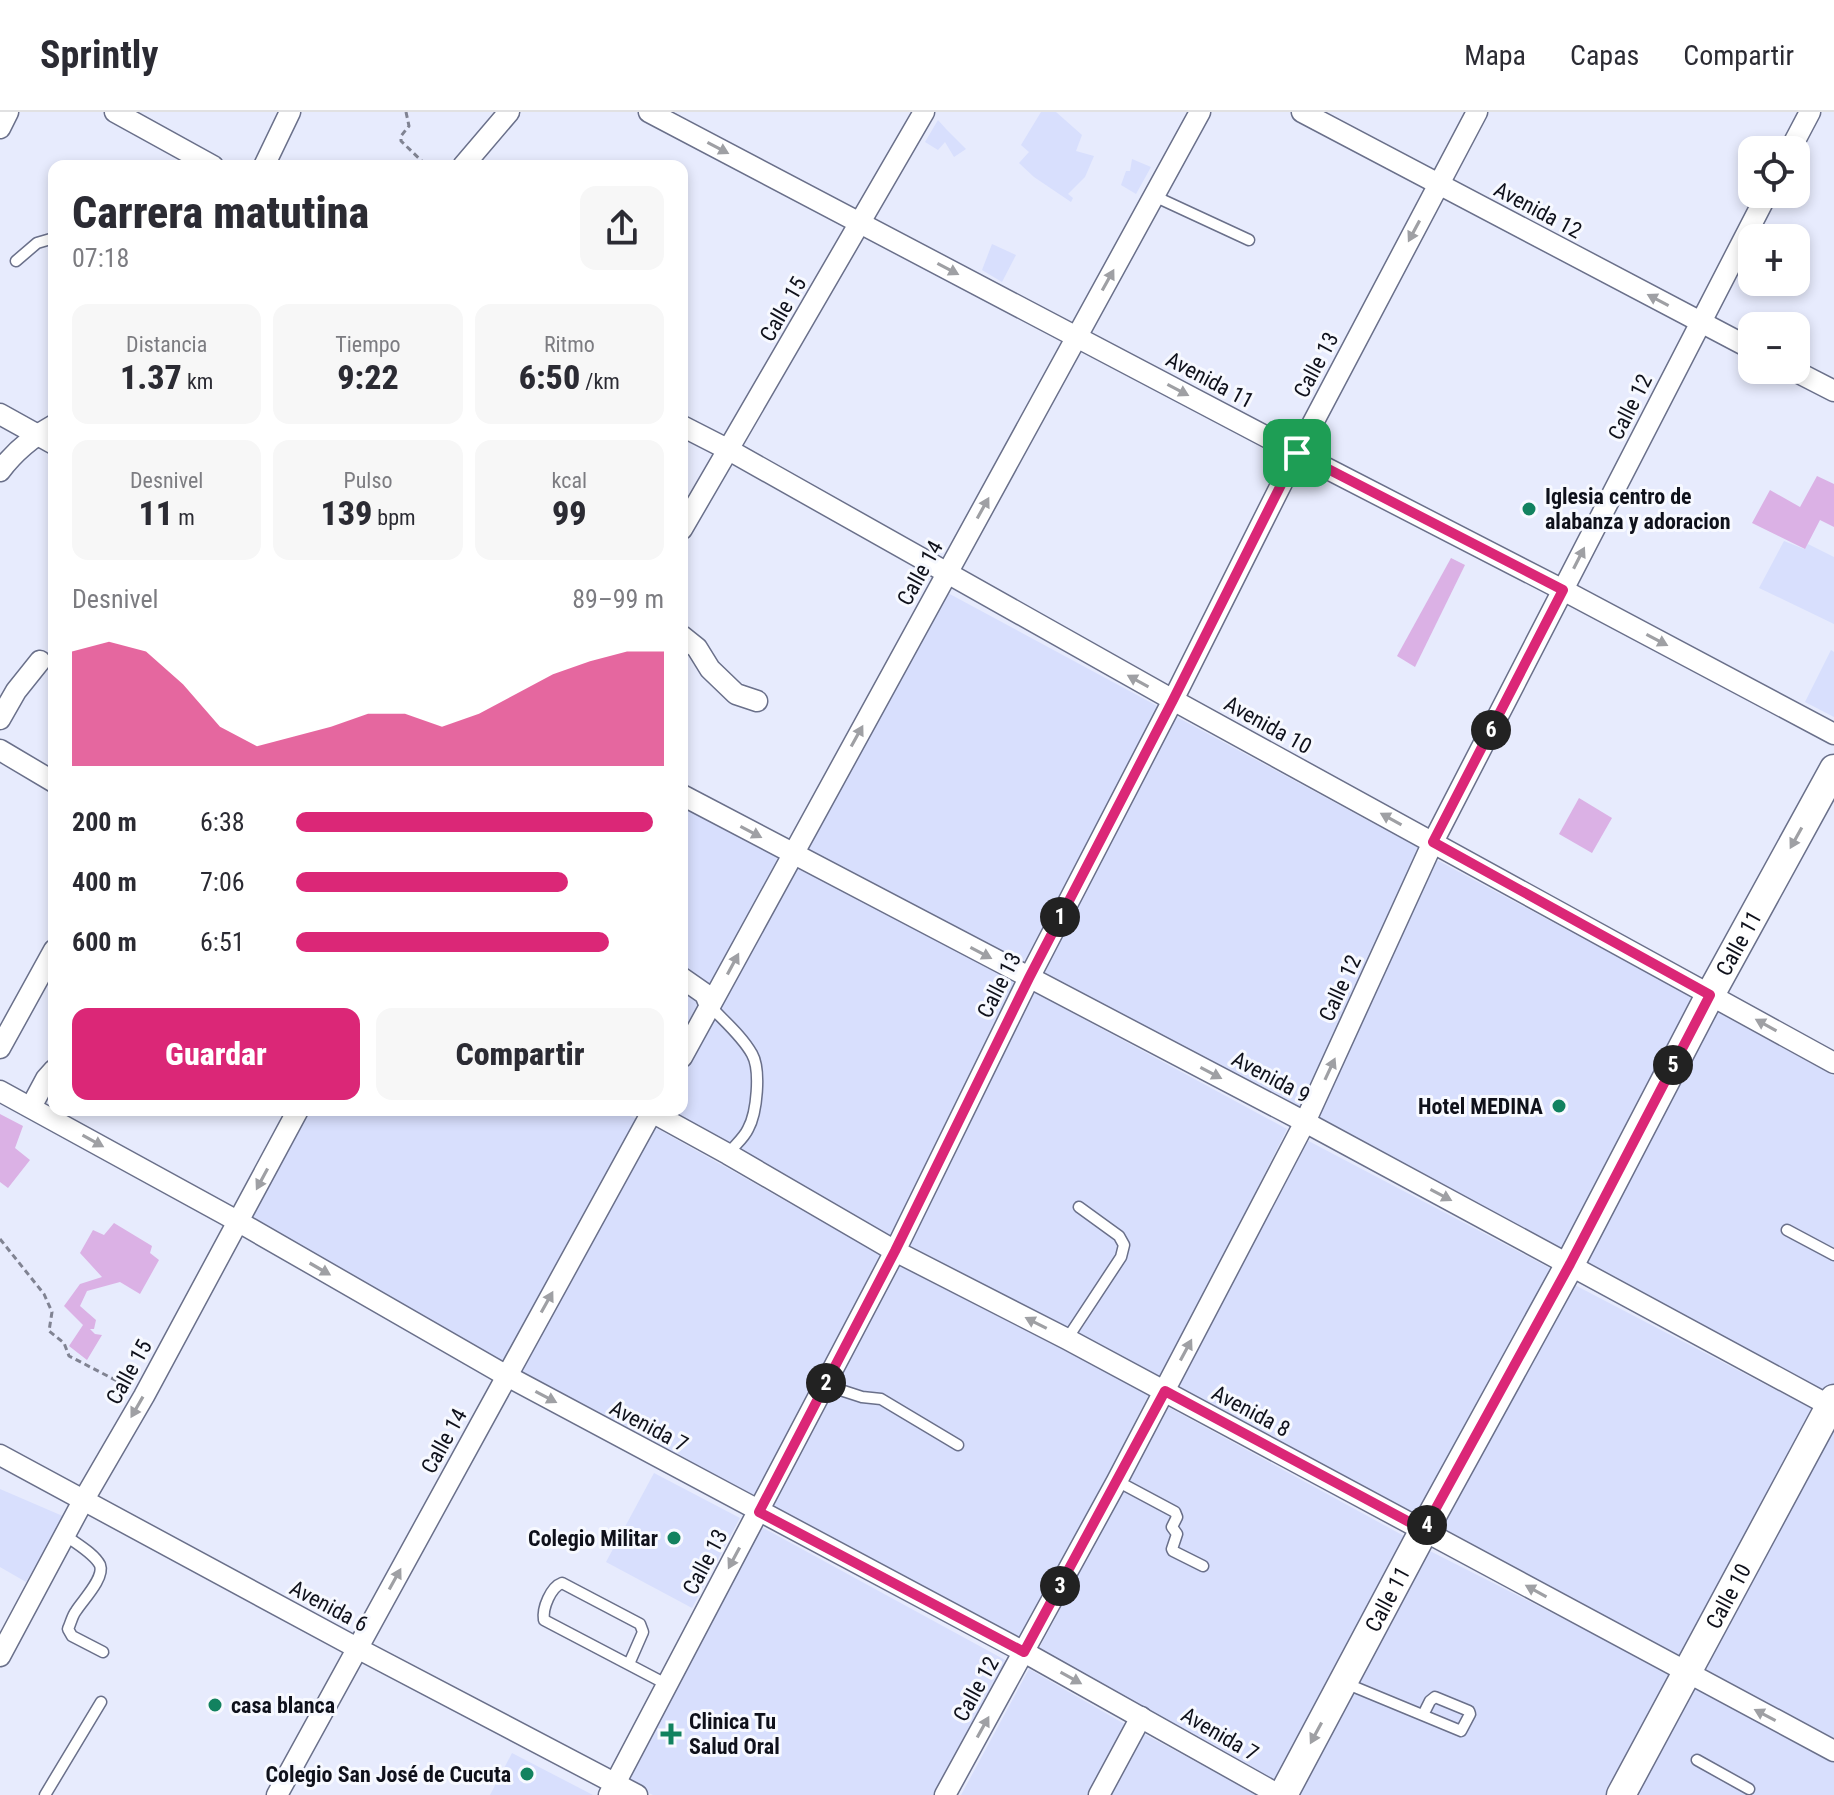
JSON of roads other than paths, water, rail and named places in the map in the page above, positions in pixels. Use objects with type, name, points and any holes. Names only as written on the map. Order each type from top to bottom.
[{"type":"street","points":[[0,128],[8,112]]},
{"type":"street","points":[[115,112],[202,160]]},
{"type":"street","points":[[267,160],[290,112]]},
{"type":"street","points":[[468,160],[509,112]]},
{"type":"street","name":"Avenida 11","points":[[649,112],[1834,734]]},
{"type":"street","name":"Calle 15","points":[[688,519],[924,112]]},
{"type":"street","name":"Calle 14","points":[[688,1046],[1200,112]]},
{"type":"street","name":"Avenida 12","points":[[1302,112],[1738,342]]},
{"type":"street","name":"Calle 13","points":[[612,1789],[895,1251],[1029,978],[1297,453],[1477,112]]},
{"type":"street","points":[[1797,136],[1810,112]]},
{"type":"street","name":"Calle 12","points":[[945,1795],[1117,1481],[1305,1122],[1433,842],[1760,208]]},
{"type":"street","points":[[1810,379],[1834,391]]},
{"type":"street","points":[[0,414],[48,434]]},
{"type":"street","name":"Avenida 10","points":[[688,429],[1834,1063]]},
{"type":"street","points":[[0,471],[11,456],[48,434]]},
{"type":"street","points":[[688,641],[697,648],[710,669],[736,694],[757,701]]},
{"type":"street","points":[[0,719],[16,691],[40,661]]},
{"type":"street","points":[[0,750],[48,778]]},
{"type":"street","name":"Calle 11","points":[[1281,1795],[1570,1264],[1710,995],[1834,769]]},
{"type":"street","name":"Avenida 9","points":[[688,798],[1833,1404]]},
{"type":"street","points":[[0,1048],[48,961]]},
{"type":"street","points":[[688,982],[705,994],[710,1006]]},
{"type":"street","points":[[31,1107],[48,1077]]},
{"type":"street","name":"Avenida 7","points":[[0,1091],[239,1222],[507,1376],[1024,1652],[1281,1795]]},
{"type":"street","name":"Calle 15","points":[[0,1656],[295,1116]]},
{"type":"street","name":"Calle 14","points":[[277,1795],[648,1116]]},
{"type":"street","name":"Avenida 8","points":[[660,1116],[895,1251],[1165,1391],[1834,1751]]},
{"type":"street","name":"Calle 10","points":[[1621,1795],[1657,1737],[1686,1672],[1833,1404]]},
{"type":"street","name":"Avenida 6","points":[[0,1455],[612,1789],[637,1795]]},
{"type":"street","points":[[1099,1795],[1141,1717]]},
{"type":"lane","points":[[1154,196],[1249,240]]},
{"type":"lane","points":[[16,261],[37,243],[48,240]]},
{"type":"lane","points":[[710,1006],[753,1055],[756,1064],[756,1105],[748,1130],[728,1154]]},
{"type":"lane","points":[[1067,1339],[1121,1257],[1124,1245],[1119,1236],[1079,1207]]},
{"type":"lane","points":[[1787,1230],[1834,1255]]},
{"type":"lane","points":[[825,1385],[862,1397],[881,1399],[958,1445]]},
{"type":"lane","points":[[1117,1481],[1175,1512],[1177,1517],[1172,1527],[1177,1534],[1173,1551],[1203,1566]]},
{"type":"lane","points":[[65,1535],[100,1565],[101,1572],[74,1613],[68,1629],[72,1636],[103,1652]]},
{"type":"lane","points":[[629,1664],[643,1632],[640,1624],[562,1583],[557,1584],[544,1612],[544,1620],[666,1684]]},
{"type":"lane","points":[[1343,1682],[1423,1715]]},
{"type":"lane","points":[[45,1795],[101,1702]]},
{"type":"lane","points":[[1697,1760],[1749,1789]]},
{"type":"place","name":"Iglesia centro de alabanza y adoracion","points":[[1529,509]]},
{"type":"place","name":"Hotel MEDINA","points":[[1559,1106]]},
{"type":"place","name":"Colegio Militar","points":[[674,1538]]},
{"type":"place","name":"casa blanca","points":[[215,1705]]},
{"type":"place","name":"Clinica Tu Salud Oral","points":[[671,1734]]},
{"type":"place","name":"Colegio San José de Cucuta","points":[[527,1774]]}]
